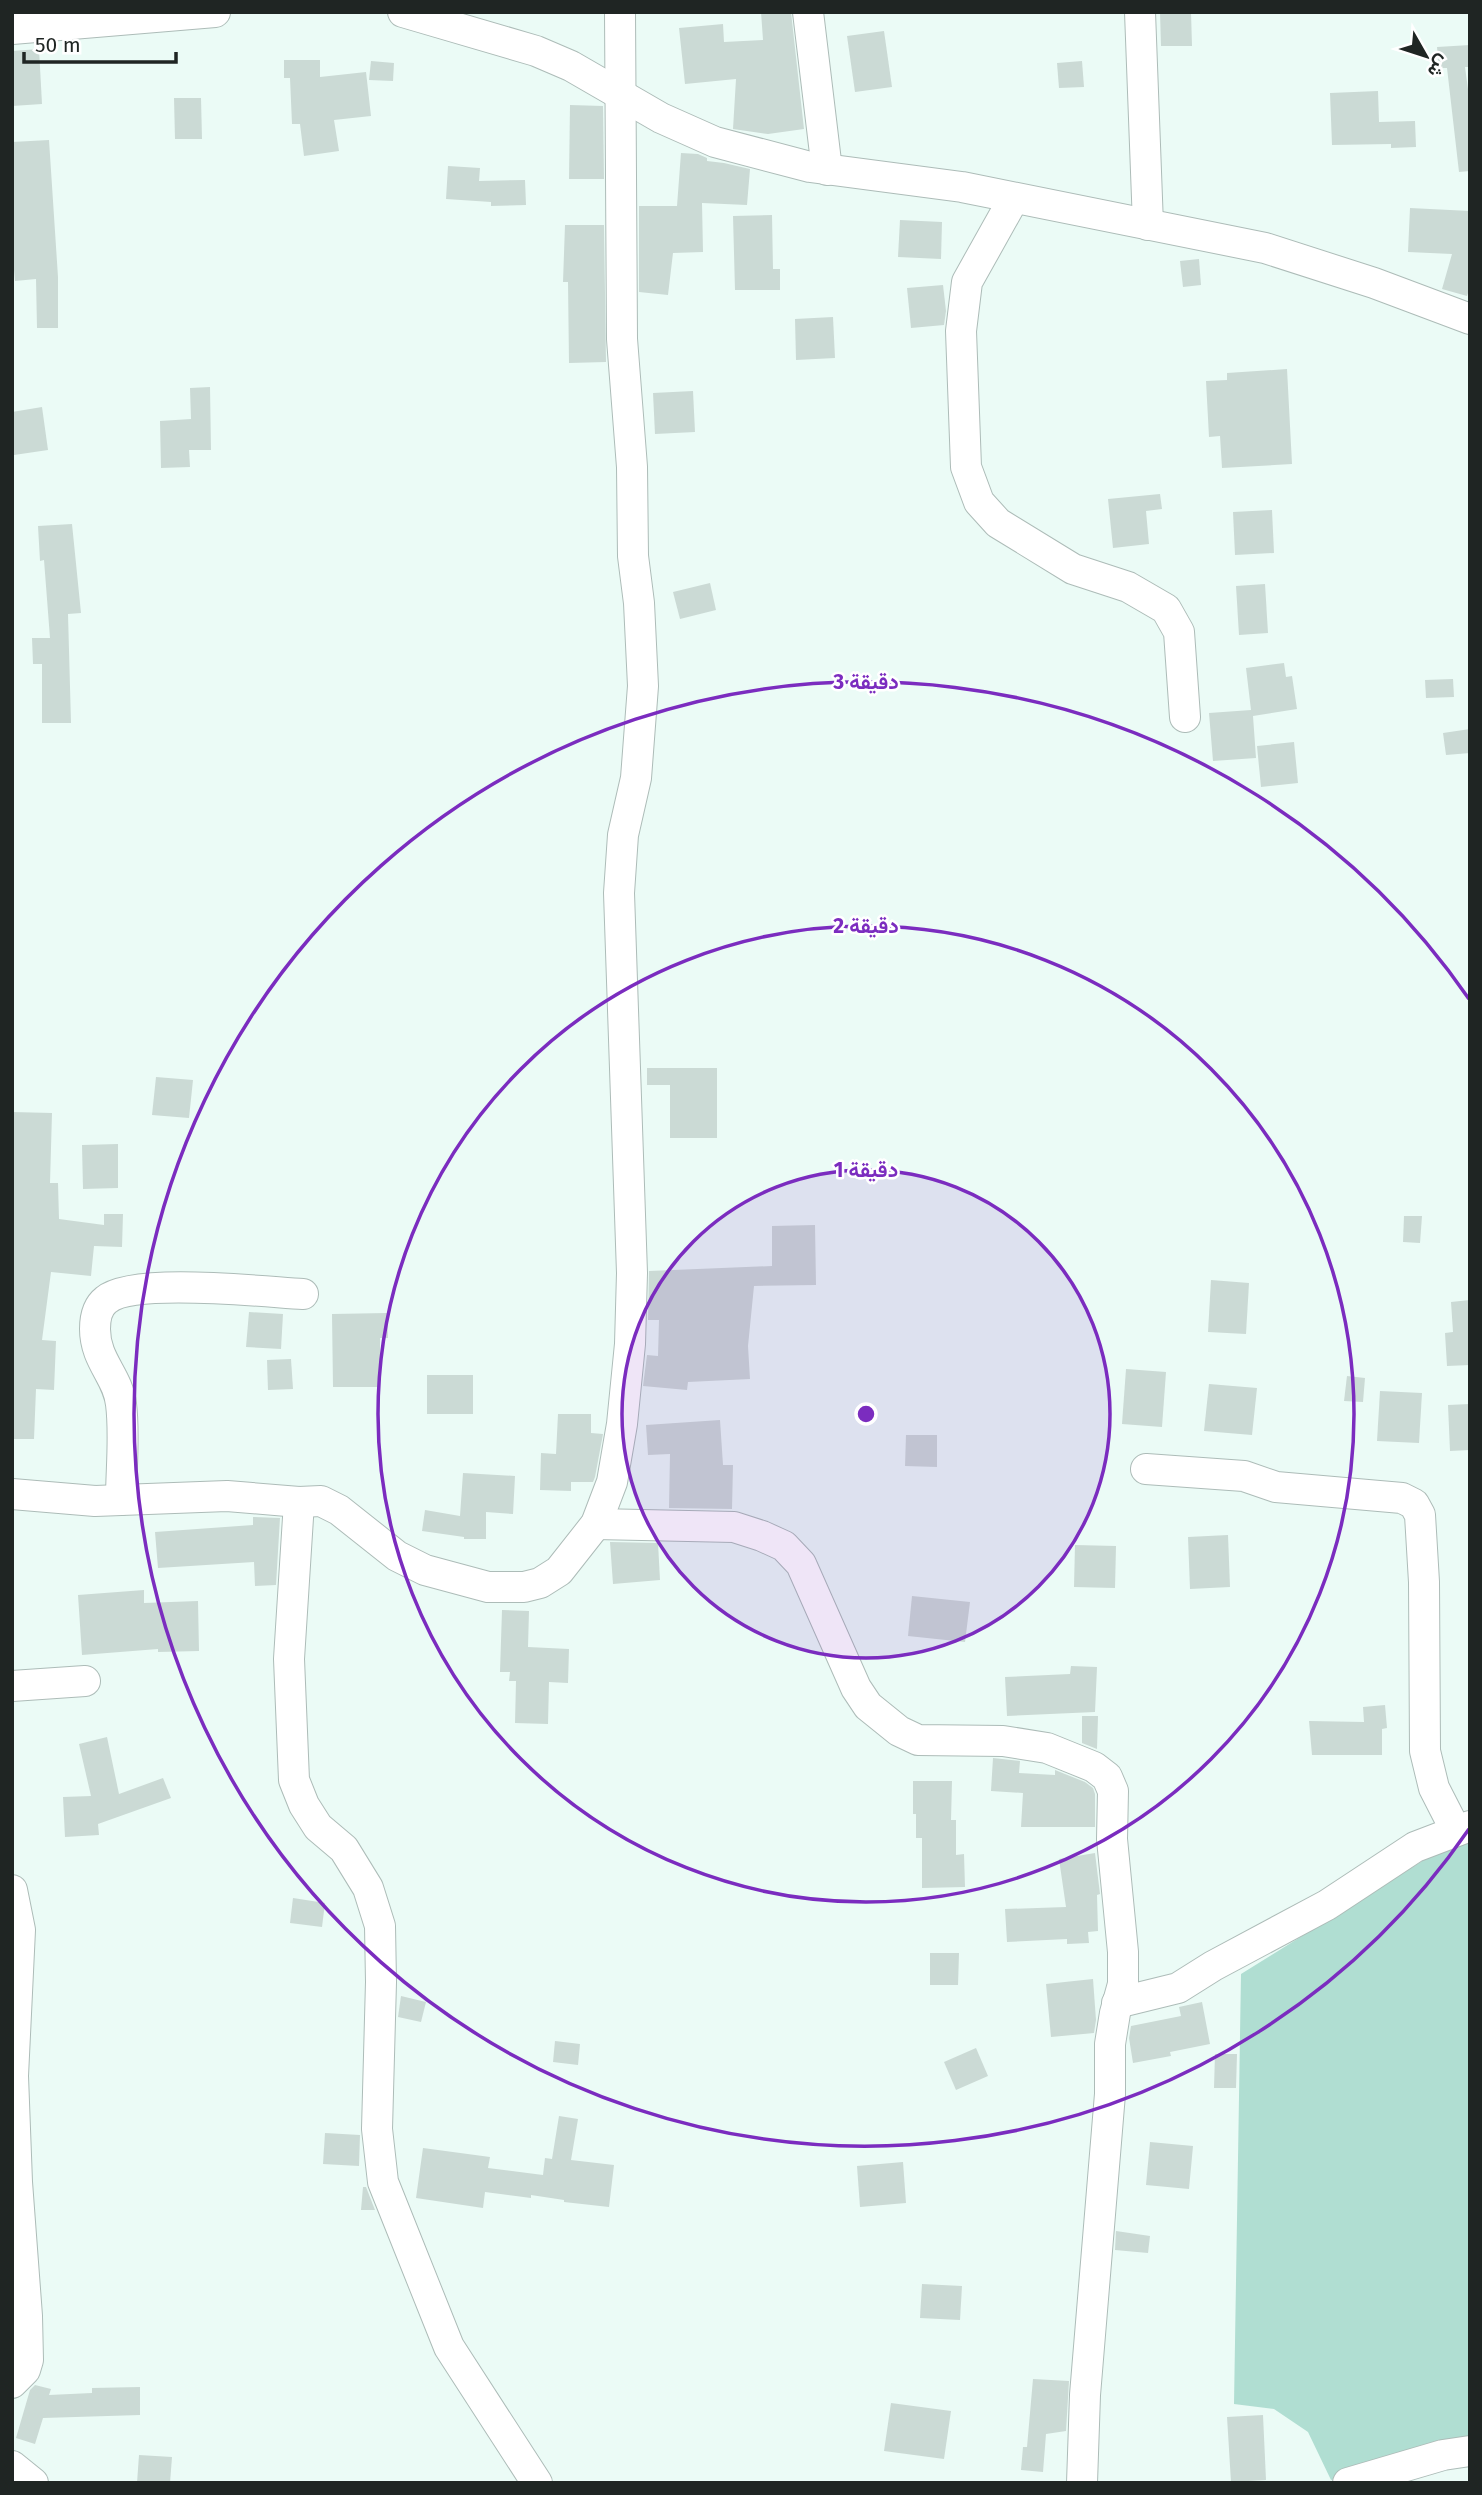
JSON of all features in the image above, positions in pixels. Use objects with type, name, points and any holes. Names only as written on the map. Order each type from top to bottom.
[{"type":"street","points":[[12,29],[215,12]]},
{"type":"street","points":[[403,12],[536,51],[572,66],[661,118],[715,142],[827,170],[962,187],[1265,248],[1374,283],[1470,319]]},
{"type":"street","points":[[12,1494],[95,1501],[227,1496],[299,1502],[321,1501],[339,1510],[397,1556],[425,1570],[488,1587],[524,1587],[540,1583],[559,1570],[596,1524],[612,1482],[622,1424],[630,1344],[632,1273],[619,893],[623,835],[636,778],[643,686],[642,636],[633,555],[632,467],[622,339],[620,12]]},
{"type":"street","points":[[808,12],[827,170]]},
{"type":"street","points":[[1140,12],[1148,225]]},
{"type":"street","points":[[1014,198],[967,282],[961,331],[966,467],[979,502],[998,523],[1073,569],[1128,587],[1166,609],[1179,632],[1185,717]]},
{"type":"street","points":[[121,1500],[121,1402],[113,1378],[98,1354],[95,1331],[97,1314],[106,1299],[131,1290],[185,1288],[303,1294]]},
{"type":"street","points":[[1117,2003],[1178,1988],[1213,1966],[1327,1905],[1415,1847],[1463,1829],[1434,1788],[1425,1751],[1424,1583],[1420,1516],[1414,1504],[1402,1498],[1276,1487],[1244,1476],[1146,1469]]},
{"type":"street","points":[[299,1502],[289,1660],[294,1780],[304,1805],[318,1827],[344,1849],[368,1888],[380,1926],[377,2129],[383,2182],[450,2347],[537,2483]]},
{"type":"street","points":[[596,1524],[734,1527],[762,1535],[784,1546],[801,1564],[856,1688],[868,1706],[899,1731],[918,1740],[1003,1741],[1047,1748],[1094,1768],[1107,1777],[1112,1791],[1112,1839],[1123,1952],[1123,1983],[1110,2044],[1110,2094],[1085,2395],[1082,2483]]},
{"type":"street","points":[[12,1686],[85,1681]]},
{"type":"street","points":[[12,1890],[20,1930],[13,2076],[27,2338],[25,2371],[12,2384]]},
{"type":"street","points":[[1348,2483],[1418,2462],[1470,2451]]},
{"type":"street","points":[[12,2466],[33,2483]]},
{"type":"green space","points":[[1470,1841],[1470,2444],[1331,2480],[1308,2432],[1274,2409],[1234,2404],[1241,1974],[1424,1860]]},
{"type":"building","points":[[761,12],[791,12],[804,129],[768,134],[733,129],[736,79],[685,84],[679,28],[723,24],[724,42],[763,40]]},
{"type":"building","points":[[1160,12],[1191,12],[1192,46],[1161,46]]},
{"type":"building","points":[[884,31],[892,87],[855,92],[847,36]]},
{"type":"building","points":[[1470,45],[1470,67],[1465,67],[1470,104],[1470,171],[1459,172],[1447,68],[1439,68],[1437,47]]},
{"type":"building","points":[[39,49],[42,104],[12,106],[12,51]]},
{"type":"building","points":[[284,60],[320,60],[320,77],[366,72],[371,116],[334,120],[339,151],[304,156],[300,124],[292,124],[290,78],[284,78]]},
{"type":"building","points":[[371,61],[394,63],[393,81],[369,80]]},
{"type":"building","points":[[1082,61],[1084,87],[1059,88],[1057,63]]},
{"type":"building","points":[[1378,91],[1379,122],[1415,121],[1416,147],[1391,148],[1391,144],[1332,145],[1330,93]]},
{"type":"building","points":[[174,98],[201,98],[202,139],[175,139]]},
{"type":"building","points":[[570,105],[603,106],[604,179],[569,179]]},
{"type":"building","points":[[49,140],[58,277],[58,328],[37,328],[36,279],[15,281],[12,247],[12,142]]},
{"type":"building","points":[[681,153],[698,154],[707,158],[707,161],[750,169],[747,205],[702,203],[703,252],[673,253],[668,295],[639,292],[639,206],[677,206]]},
{"type":"building","points":[[448,166],[480,168],[479,181],[525,180],[526,205],[491,206],[491,202],[446,199]]},
{"type":"building","points":[[1410,208],[1470,211],[1470,287],[1467,296],[1442,289],[1452,254],[1408,252]]},
{"type":"building","points":[[772,215],[773,269],[780,269],[780,290],[735,290],[733,216]]},
{"type":"building","points":[[900,220],[942,222],[941,259],[898,257]]},
{"type":"building","points":[[565,225],[604,225],[606,362],[569,363],[568,282],[563,282]]},
{"type":"building","points":[[1199,259],[1201,285],[1183,287],[1180,261]]},
{"type":"building","points":[[943,285],[946,311],[944,325],[911,328],[907,288]]},
{"type":"building","points":[[833,317],[835,358],[796,360],[795,319]]},
{"type":"building","points":[[1287,369],[1292,464],[1222,468],[1220,436],[1209,437],[1206,381],[1227,380],[1227,373]]},
{"type":"building","points":[[210,387],[211,450],[189,450],[190,467],[161,468],[160,421],[191,419],[190,388]]},
{"type":"building","points":[[693,391],[695,432],[655,434],[653,393]]},
{"type":"building","points":[[42,407],[48,450],[14,455],[12,412]]},
{"type":"building","points":[[1160,494],[1162,509],[1146,511],[1149,544],[1113,548],[1108,499]]},
{"type":"building","points":[[1272,510],[1274,553],[1235,555],[1233,512]]},
{"type":"building","points":[[72,524],[81,613],[68,614],[71,723],[42,723],[42,664],[33,664],[32,638],[50,638],[44,560],[40,561],[38,526]]},
{"type":"building","points":[[710,583],[716,610],[680,619],[673,592]]},
{"type":"building","points":[[1265,584],[1268,633],[1239,635],[1236,586]]},
{"type":"building","points":[[1284,663],[1286,677],[1292,676],[1297,709],[1253,716],[1256,758],[1213,761],[1209,713],[1251,710],[1246,668]]},
{"type":"building","points":[[1453,679],[1454,697],[1426,698],[1425,680]]},
{"type":"building","points":[[1470,729],[1470,753],[1446,755],[1443,733]]},
{"type":"building","points":[[1294,742],[1298,783],[1261,787],[1257,746]]},
{"type":"building","points":[[647,1068],[717,1068],[717,1138],[670,1138],[670,1085],[647,1085]]},
{"type":"building","points":[[156,1077],[193,1080],[189,1118],[152,1115]]},
{"type":"building","points":[[12,1112],[52,1113],[50,1183],[58,1183],[59,1219],[104,1225],[104,1214],[123,1214],[122,1247],[94,1246],[91,1276],[51,1272],[42,1340],[56,1341],[54,1390],[36,1389],[34,1439],[12,1439]]},
{"type":"building","points":[[118,1144],[118,1188],[83,1189],[82,1145]]},
{"type":"building","points":[[1404,1216],[1422,1216],[1420,1243],[1403,1242]]},
{"type":"building","points":[[815,1225],[816,1285],[754,1286],[748,1346],[750,1379],[688,1382],[687,1390],[643,1386],[647,1355],[658,1356],[659,1320],[648,1320],[649,1271],[772,1266],[772,1226]]},
{"type":"building","points":[[1211,1280],[1249,1283],[1246,1334],[1208,1332]]},
{"type":"building","points":[[1470,1300],[1470,1365],[1447,1366],[1445,1333],[1453,1332],[1451,1302]]},
{"type":"building","points":[[249,1312],[283,1314],[281,1349],[246,1347]]},
{"type":"building","points":[[387,1313],[388,1338],[380,1338],[380,1387],[333,1387],[332,1314]]},
{"type":"building","points":[[291,1359],[293,1389],[268,1390],[267,1360]]},
{"type":"building","points":[[1126,1369],[1166,1372],[1162,1427],[1122,1424]]},
{"type":"building","points":[[427,1375],[473,1375],[473,1414],[427,1414]]},
{"type":"building","points":[[1347,1376],[1365,1378],[1363,1402],[1344,1401]]},
{"type":"building","points":[[1209,1384],[1257,1388],[1252,1435],[1204,1431]]},
{"type":"building","points":[[1380,1391],[1422,1393],[1419,1443],[1377,1441]]},
{"type":"building","points":[[1470,1404],[1470,1450],[1450,1451],[1448,1405]]},
{"type":"building","points":[[558,1414],[591,1414],[591,1433],[603,1434],[595,1477],[593,1482],[571,1482],[571,1491],[540,1490],[541,1453],[556,1454]]},
{"type":"building","points":[[720,1420],[723,1465],[733,1465],[732,1509],[669,1508],[670,1454],[648,1455],[646,1425]]},
{"type":"building","points":[[906,1435],[937,1435],[937,1467],[905,1466]]},
{"type":"building","points":[[463,1473],[515,1476],[513,1514],[486,1512],[486,1539],[464,1539],[422,1531],[425,1510],[460,1516]]},
{"type":"building","points":[[253,1517],[280,1518],[276,1585],[255,1586],[254,1562],[158,1568],[155,1532],[253,1525]]},
{"type":"building","points":[[1228,1535],[1230,1587],[1190,1589],[1188,1537]]},
{"type":"building","points":[[610,1542],[658,1543],[660,1580],[613,1584]]},
{"type":"building","points":[[1075,1545],[1116,1546],[1115,1588],[1074,1587]]},
{"type":"building","points":[[144,1590],[144,1603],[198,1601],[199,1651],[158,1652],[158,1649],[82,1655],[78,1595]]},
{"type":"building","points":[[912,1596],[970,1602],[965,1642],[908,1636]]},
{"type":"building","points":[[502,1610],[529,1611],[528,1647],[569,1649],[568,1683],[549,1682],[548,1724],[515,1723],[516,1681],[509,1681],[510,1672],[500,1672]]},
{"type":"building","points":[[1071,1666],[1097,1667],[1095,1712],[1007,1716],[1005,1677],[1070,1674]]},
{"type":"building","points":[[1385,1705],[1387,1728],[1382,1729],[1382,1755],[1312,1755],[1309,1721],[1364,1722],[1363,1707]]},
{"type":"building","points":[[1082,1716],[1098,1716],[1097,1749],[1082,1743]]},
{"type":"building","points":[[107,1737],[119,1794],[163,1778],[171,1798],[98,1824],[99,1835],[65,1837],[63,1797],[91,1796],[79,1744]]},
{"type":"building","points":[[993,1758],[1020,1761],[1019,1773],[1055,1775],[1055,1770],[1085,1782],[1093,1788],[1095,1794],[1095,1827],[1021,1827],[1023,1793],[991,1791]]},
{"type":"building","points":[[913,1781],[952,1781],[951,1820],[956,1820],[956,1855],[964,1854],[965,1887],[922,1888],[922,1838],[916,1838]]},
{"type":"building","points":[[1095,1853],[1100,1894],[1097,1895],[1098,1931],[1088,1932],[1089,1943],[1067,1944],[1067,1939],[1007,1942],[1005,1909],[1066,1907],[1059,1859]]},
{"type":"building","points":[[293,1898],[325,1903],[322,1927],[290,1923]]},
{"type":"building","points":[[930,1953],[959,1953],[958,1985],[930,1985]]},
{"type":"building","points":[[1093,1979],[1096,2020],[1094,2033],[1051,2037],[1046,1984]]},
{"type":"building","points":[[401,1996],[426,2002],[421,2022],[398,2017]]},
{"type":"building","points":[[1202,2002],[1210,2044],[1170,2052],[1171,2056],[1133,2063],[1129,2038],[1131,2026],[1181,2016],[1179,2007]]},
{"type":"building","points":[[555,2041],[580,2044],[578,2065],[553,2062]]},
{"type":"building","points":[[976,2048],[988,2076],[956,2090],[944,2062]]},
{"type":"building","points":[[1215,2054],[1237,2054],[1236,2088],[1214,2088]]},
{"type":"building","points":[[559,2116],[578,2119],[571,2160],[614,2165],[609,2207],[531,2195],[531,2198],[485,2192],[483,2208],[416,2198],[423,2148],[490,2157],[488,2168],[543,2175],[545,2158],[552,2159]]},
{"type":"building","points":[[325,2133],[360,2135],[359,2166],[323,2164]]},
{"type":"building","points":[[1150,2142],[1193,2146],[1189,2189],[1146,2185]]},
{"type":"building","points":[[903,2162],[906,2203],[860,2207],[857,2166]]},
{"type":"building","points":[[363,2187],[366,2187],[375,2210],[361,2210]]},
{"type":"building","points":[[1116,2231],[1150,2236],[1148,2253],[1115,2250]]},
{"type":"building","points":[[922,2284],[962,2286],[960,2320],[920,2318]]},
{"type":"building","points":[[1033,2379],[1069,2381],[1066,2431],[1046,2434],[1043,2472],[1021,2470],[1023,2447],[1027,2447]]},
{"type":"building","points":[[35,2385],[51,2389],[49,2395],[92,2393],[92,2388],[140,2387],[140,2415],[43,2418],[35,2444],[16,2438],[30,2390]]},
{"type":"building","points":[[891,2403],[951,2411],[944,2459],[884,2451]]},
{"type":"building","points":[[1263,2415],[1266,2480],[1231,2482],[1227,2417]]},
{"type":"building","points":[[139,2455],[172,2457],[170,2483],[137,2483]]}]
